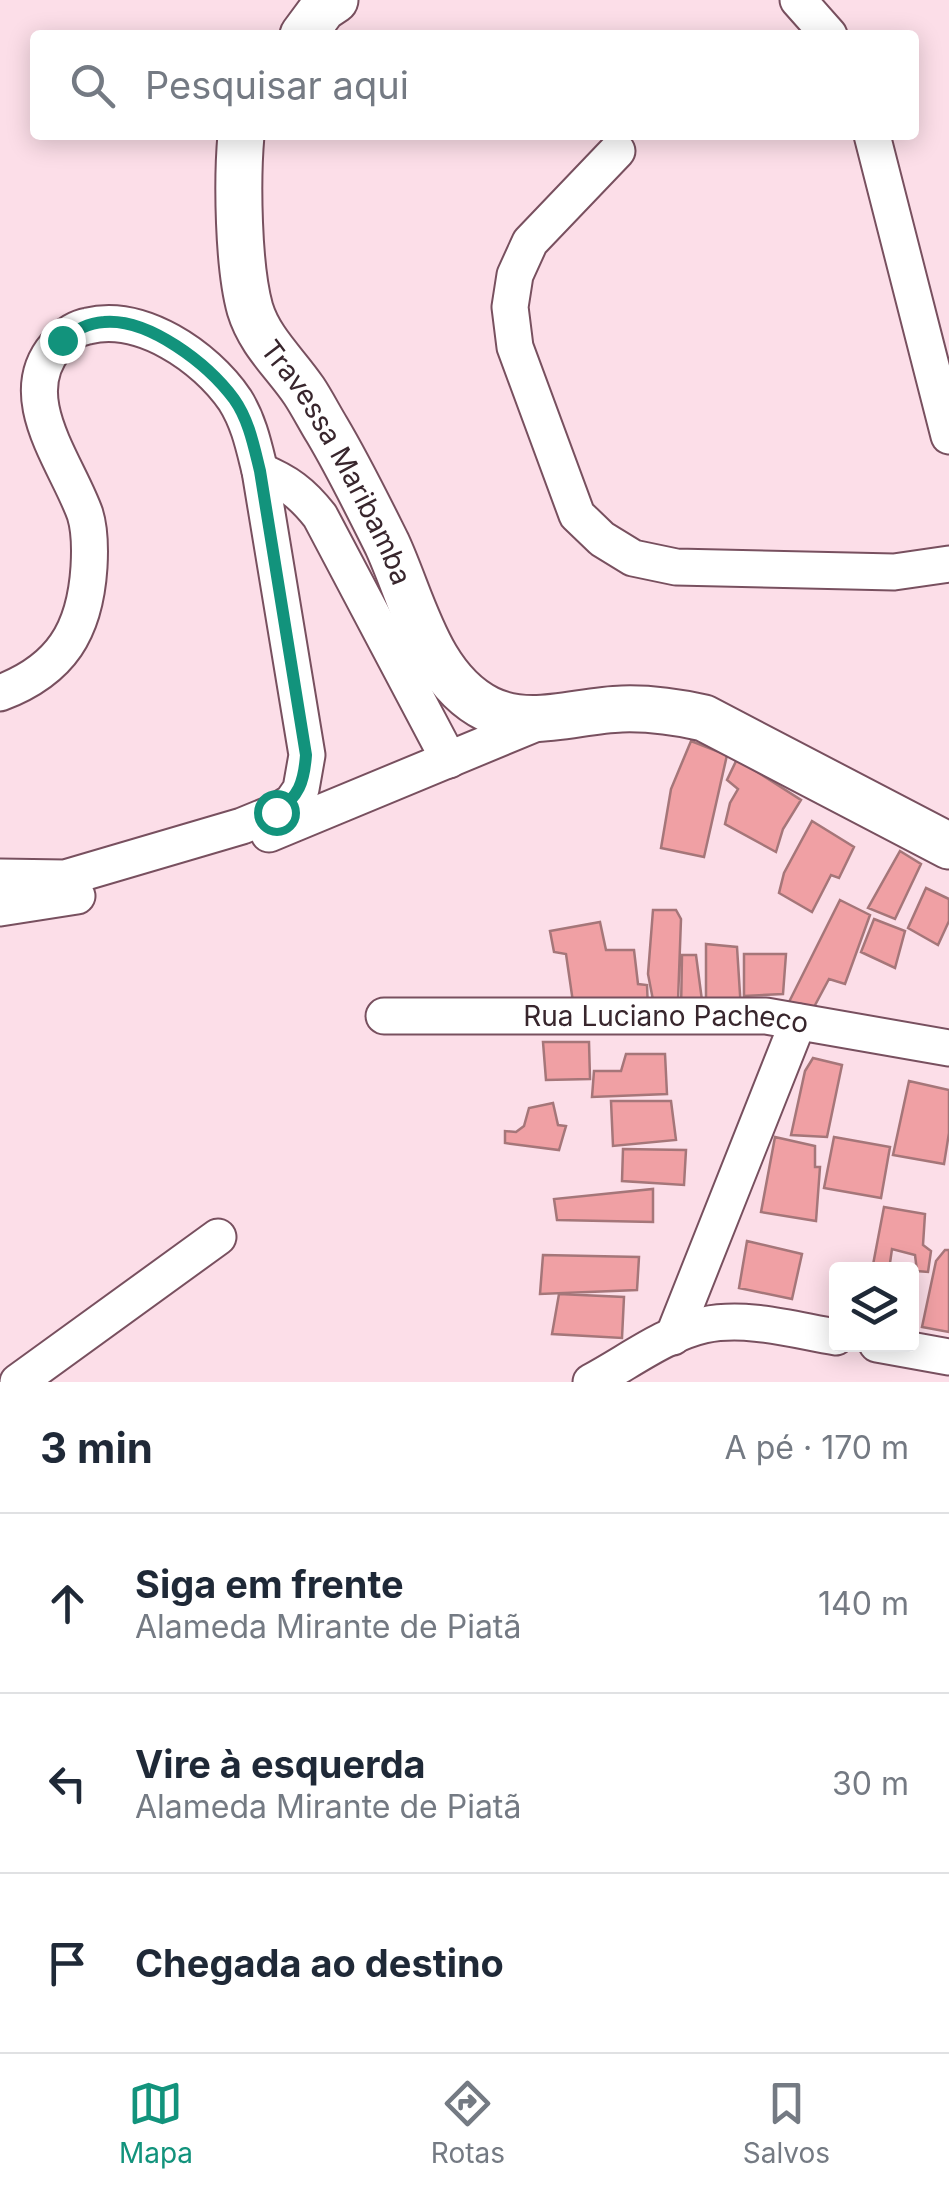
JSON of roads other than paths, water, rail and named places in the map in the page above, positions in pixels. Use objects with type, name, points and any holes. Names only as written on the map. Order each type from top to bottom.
[{"type":"main road","name":"Travessa Maribamba","points":[[241,140],[238,168],[250,310],[265,343],[304,391],[342,455],[446,673],[464,693],[509,717],[545,720],[621,709],[662,709],[704,718],[949,846]]},
{"type":"street","points":[[798,0],[825,30]]},
{"type":"street","points":[[873,140],[949,436]]},
{"type":"street","points":[[617,151],[530,242],[515,275],[510,308],[514,347],[577,515],[602,539],[633,558],[676,567],[894,572],[949,564]]},
{"type":"street","points":[[0,693],[26,683],[56,661],[77,629],[88,590],[90,550],[86,517],[40,406],[40,380],[46,358],[81,327],[106,322],[134,325],[196,360],[234,399],[251,433],[306,755],[301,788],[292,802],[276,812],[98,871],[65,878],[0,877]]},
{"type":"street","points":[[260,471],[286,481],[320,516],[449,760]]},
{"type":"street","points":[[0,908],[74,897],[212,857],[545,720]]},
{"type":"street","name":"Rua Luciano Pacheco","points":[[384,1016],[748,1016],[949,1048]]},
{"type":"street","points":[[673,1337],[798,1022]]},
{"type":"street","points":[[18,1382],[218,1237]]},
{"type":"street","points":[[593,1382],[673,1337],[702,1326],[731,1322],[829,1337]]},
{"type":"street","points":[[919,1352],[949,1357]]}]
